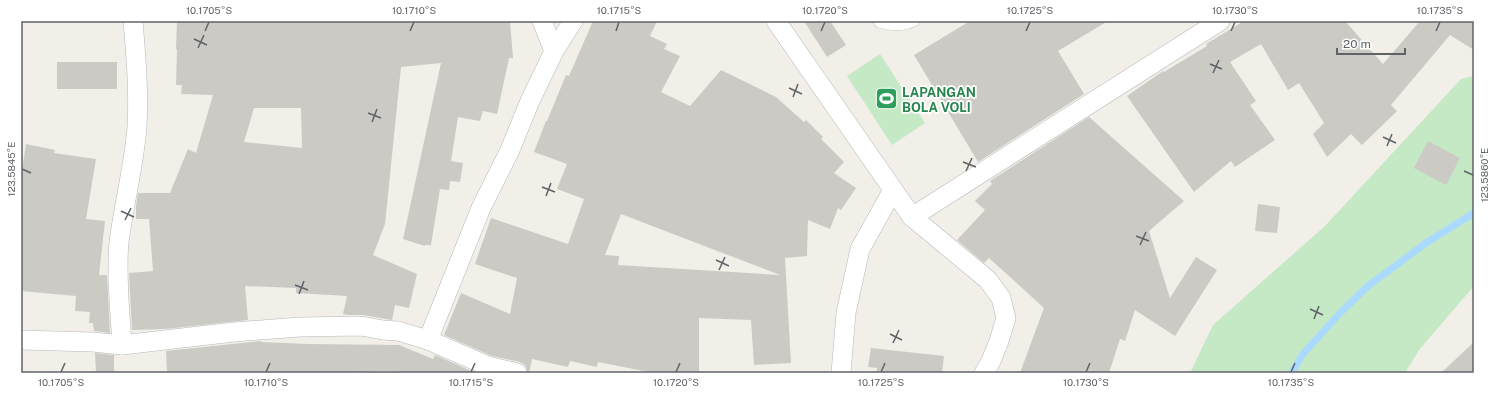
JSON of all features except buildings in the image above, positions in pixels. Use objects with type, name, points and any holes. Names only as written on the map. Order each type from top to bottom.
[{"type":"street","points":[[122,345],[118,276],[120,241],[132,173],[137,127],[136,60],[133,21]]},
{"type":"street","points":[[542,21],[554,51]]},
{"type":"street","points":[[428,340],[481,208],[510,150],[530,101],[554,51],[573,21]]},
{"type":"street","points":[[776,21],[912,217],[988,280],[1001,298],[1006,318],[999,341],[991,361],[984,373]]},
{"type":"street","points":[[912,217],[1220,21]]},
{"type":"street","points":[[841,373],[846,312],[860,250],[893,190]]},
{"type":"street","points":[[21,340],[92,342],[122,345],[234,332],[300,327],[360,326],[398,331],[428,340],[488,366],[517,373]]},
{"type":"lane","points":[[878,21],[879,23],[895,26],[909,25],[915,21]]},
{"type":"green space","name":"LAPANGAN BOLA VOLI","points":[[880,54],[925,123],[892,145],[847,76]]},
{"type":"green space","points":[[1474,76],[1474,286],[1419,350],[1405,373],[1190,373],[1213,325],[1325,226],[1461,79]]},
{"type":"waterway","points":[[1291,373],[1303,354],[1339,314],[1368,286],[1426,243],[1474,213]]},
{"type":"place","name":"LAPANGAN BOLA VOLI","points":[[886,99]]}]
